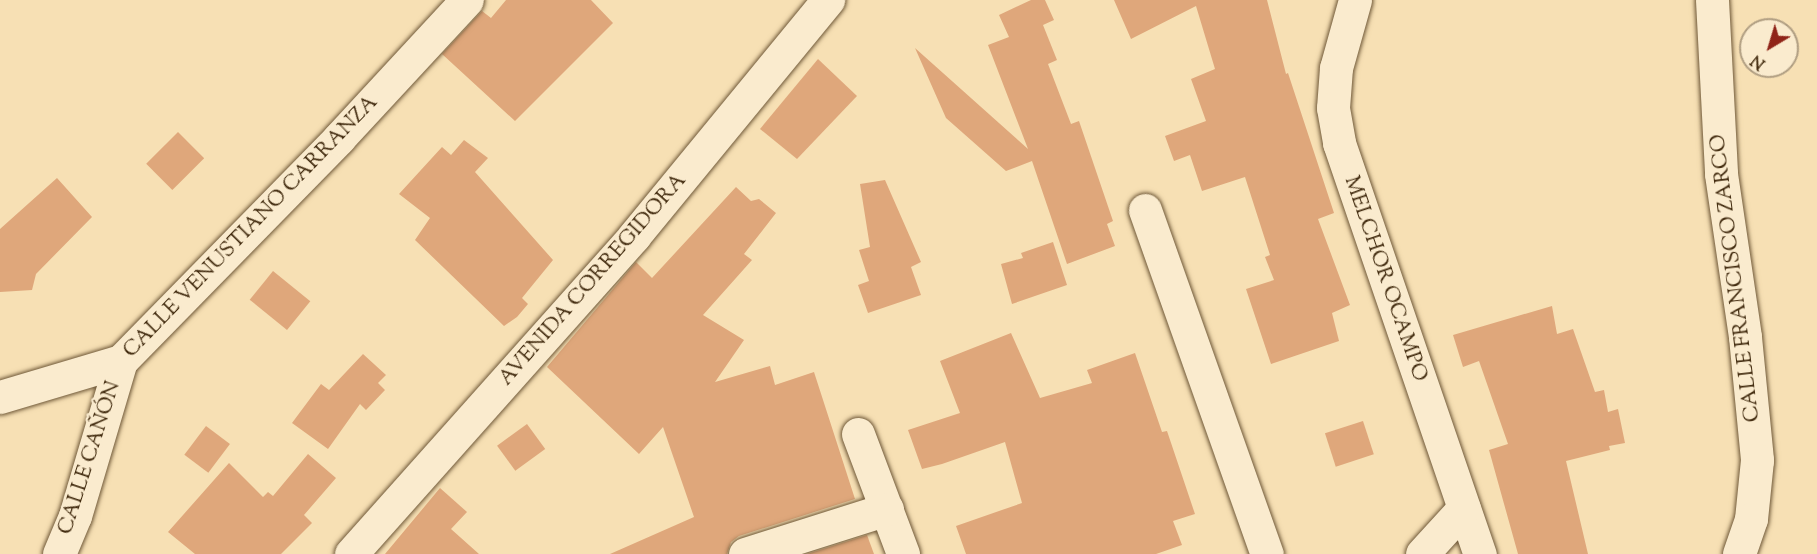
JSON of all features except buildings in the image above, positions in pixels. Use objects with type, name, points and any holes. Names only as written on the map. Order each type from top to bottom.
[{"type":"street","name":"CALLE VENUSTIANO CARRANZA","points":[[0,398],[121,362],[339,138],[467,0]]},
{"type":"street","name":"AVENIDA CORREGIDORA","points":[[351,554],[634,236],[828,0]]},
{"type":"street","name":"MELCHOR OCAMPO","points":[[1355,0],[1336,68],[1333,108],[1339,143],[1479,554]]},
{"type":"street","name":"CALLE FRANCISCO ZARCO","points":[[1712,0],[1721,174],[1745,337],[1757,460],[1751,519],[1739,554]]},
{"type":"street","points":[[1145,210],[1267,554]]},
{"type":"street","name":"CALLE CAÑÓN","points":[[59,554],[75,516],[121,362]]},
{"type":"street","points":[[858,434],[903,554]]},
{"type":"street","points":[[1422,554],[1464,508]]},
{"type":"street","points":[[745,554],[887,509]]}]
